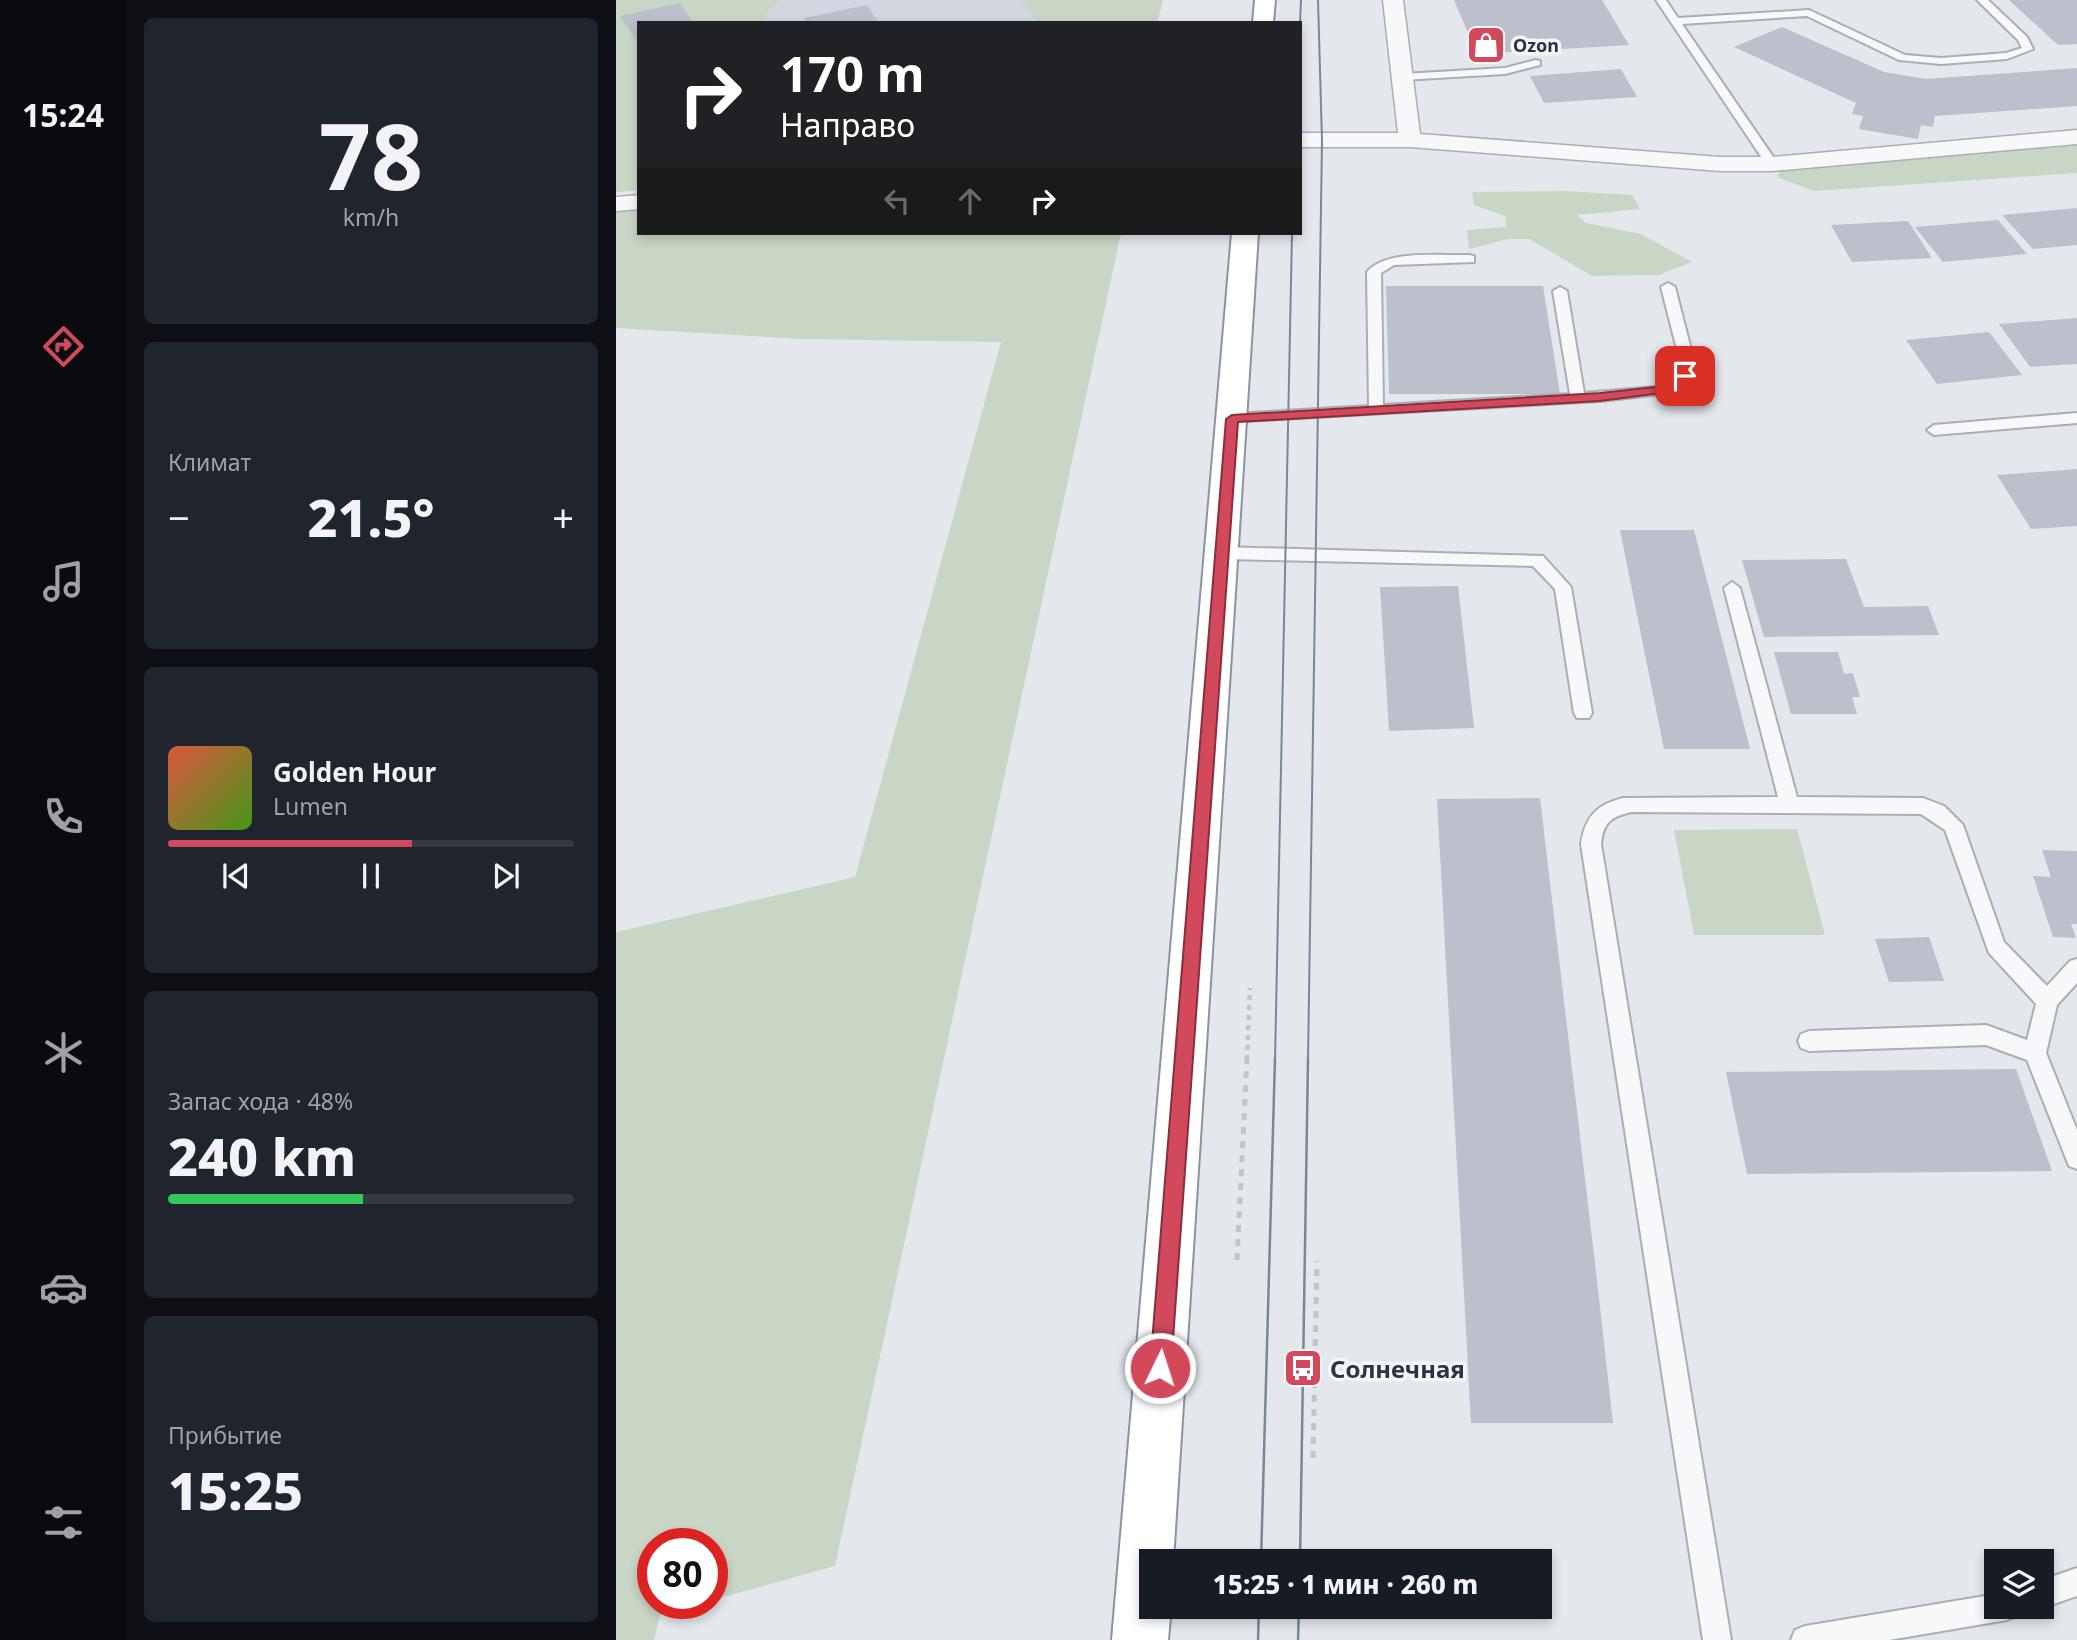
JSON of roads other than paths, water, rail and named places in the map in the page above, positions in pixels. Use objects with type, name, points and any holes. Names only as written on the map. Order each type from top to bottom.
[{"type":"highway","points":[[1263,21],[1265,0]]},
{"type":"highway","points":[[1140,1640],[1245,235]]},
{"type":"street","points":[[1393,0],[1410,139]]},
{"type":"street","points":[[1302,141],[1410,139],[1720,164],[1772,164],[2077,137]]},
{"type":"street","points":[[616,204],[637,202]]},
{"type":"lane","points":[[1661,0],[1772,164]]},
{"type":"lane","points":[[1809,13],[1812,0]]},
{"type":"lane","points":[[1675,21],[1809,13],[1903,58],[1941,61],[2007,56],[2028,49],[2023,39],[1982,0]]},
{"type":"lane","points":[[1403,77],[1491,73],[1536,63]]},
{"type":"lane","points":[[1376,411],[1374,272],[1381,265],[1392,261],[1469,259]]},
{"type":"lane","points":[[1232,419],[1578,399],[1658,391],[1685,376],[1688,365],[1668,286]]},
{"type":"lane","points":[[1560,291],[1578,399]]},
{"type":"lane","points":[[1934,430],[2077,418]]},
{"type":"lane","points":[[1223,553],[1537,560],[1563,587],[1583,713]]},
{"type":"lane","points":[[1732,588],[1788,803]]},
{"type":"lane","points":[[1717,1640],[1591,835],[1592,827],[1601,815],[1611,808],[1632,804],[1923,806],[1937,812],[1954,825],[1996,947],[2047,1002]]},
{"type":"lane","points":[[2077,968],[2047,1002],[2035,1053],[2077,1158]]},
{"type":"lane","points":[[1809,1041],[1986,1035],[2035,1053]]},
{"type":"lane","points":[[2054,1590],[2077,1582]]},
{"type":"lane","points":[[1805,1640],[1984,1610]]},
{"type":"tram line","points":[[1300,21],[1301,0]]},
{"type":"tram line","points":[[1308,1060],[1322,141],[1318,0]]},
{"type":"tram line","points":[[1275,1060],[1292,235]]},
{"type":"tram line","points":[[1261,1549],[1275,1058]]},
{"type":"tram line","points":[[1300,1549],[1308,1058]]},
{"type":"tram line","points":[[1258,1640],[1259,1619]]},
{"type":"tram line","points":[[1298,1640],[1299,1619]]},
{"type":"place","name":"Ozon","points":[[1486,45]]},
{"type":"place","name":"Солнечная","points":[[1303,1368]]}]
